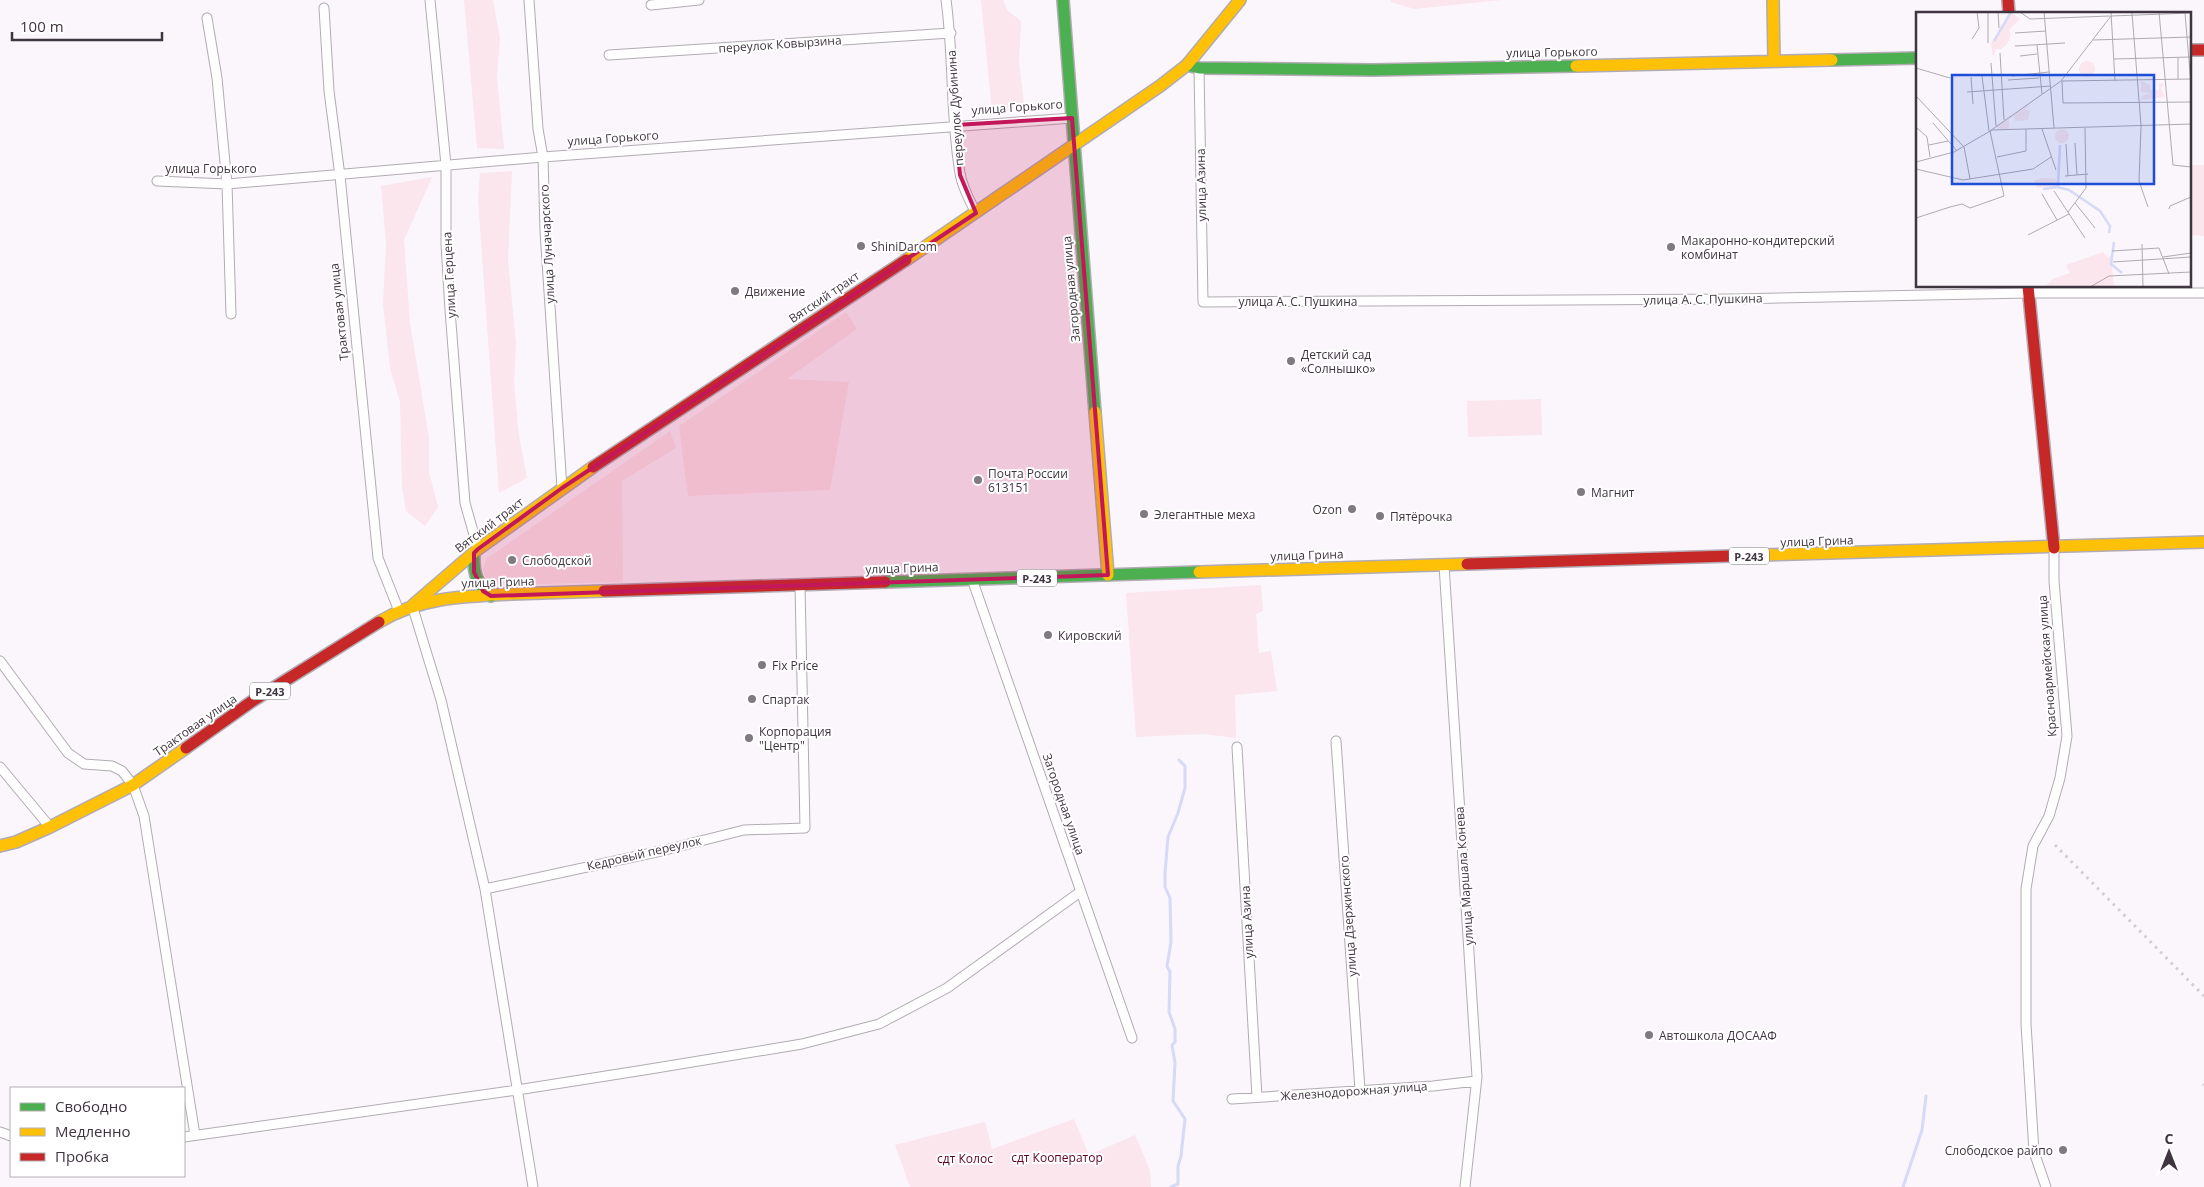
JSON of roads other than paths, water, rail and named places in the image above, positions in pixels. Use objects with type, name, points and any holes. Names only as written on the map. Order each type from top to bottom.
[{"type":"main road","name":"Загородная улица","points":[[1063,0],[1108,575]]},
{"type":"main road","name":"Вятский тракт","points":[[412,605],[476,551],[562,488],[976,213],[1187,65],[1240,0]]},
{"type":"main road","points":[[1772,0],[1774,61]]},
{"type":"main road","name":"улица Горького","points":[[1187,65],[1200,68],[1372,70],[1916,58]]},
{"type":"main road","name":"Красноармейская улица","points":[[2028,290],[2054,548]]},
{"type":"main road","name":"улица Грина","points":[[412,605],[460,596],[2204,542]]},
{"type":"main road","points":[[476,551],[472,562],[475,578],[483,591],[491,596]]},
{"type":"main road","name":"Трактовая улица","points":[[0,846],[16,842],[50,827],[133,785],[251,702],[399,611],[412,605]]},
{"type":"street","name":"улица Герцена","points":[[430,0],[446,166],[446,244],[465,503],[476,551]]},
{"type":"street","name":"улица Луначарского","points":[[529,0],[538,129],[543,158],[545,231],[562,488]]},
{"type":"street","points":[[651,5],[699,0]]},
{"type":"street","name":"переулок Дубинина","points":[[946,0],[951,33],[955,125],[960,175],[976,213]]},
{"type":"street","name":"Трактовая улица","points":[[324,8],[329,90],[340,176],[378,558],[399,611]]},
{"type":"street","points":[[207,18],[217,78],[227,184],[231,314]]},
{"type":"street","name":"переулок Ковырзина","points":[[610,55],[951,33]]},
{"type":"street","name":"улица Азина","points":[[1200,68],[1203,302]]},
{"type":"street","name":"улица Горького","points":[[157,181],[227,184],[955,125],[1072,118]]},
{"type":"street","name":"улица А. С. Пушкина","points":[[1203,302],[1735,299],[2028,290],[2204,293]]},
{"type":"street","name":"Красноармейская улица","points":[[2046,1187],[2034,1152],[2033,1143],[2026,1024],[2026,890],[2033,846],[2049,816],[2060,778],[2067,736],[2054,582],[2054,548]]},
{"type":"street","name":"улица Маршала Конева","points":[[1444,565],[1472,984],[1476,1081],[1466,1187]]},
{"type":"street","name":"Загородная улица","points":[[972,580],[1132,1038]]},
{"type":"street","name":"Кедровый переулок","points":[[484,889],[661,851],[744,830],[805,828],[800,585]]},
{"type":"street","points":[[412,605],[441,700],[484,889],[533,1187]]},
{"type":"street","points":[[0,661],[68,753],[84,764],[112,766],[122,771],[133,785],[144,816],[195,1135]]},
{"type":"street","name":"улица Дзержинского","points":[[1336,741],[1360,1090]]},
{"type":"street","name":"улица Азина","points":[[1237,747],[1257,1098]]},
{"type":"street","points":[[0,767],[50,827]]},
{"type":"street","points":[[185,1137],[517,1090],[802,1044],[879,1024],[948,988],[1080,892]]},
{"type":"street","name":"Железнодорожная улица","points":[[1232,1099],[1433,1086],[1476,1081]]},
{"type":"waterway","points":[[1171,1187],[1178,1184],[1178,1166],[1185,1119],[1173,1101],[1175,1063],[1172,1045],[1175,1042],[1175,1029],[1169,1012],[1170,972],[1167,966],[1171,942],[1170,898],[1165,887],[1168,837],[1178,813],[1185,788],[1185,766],[1179,760]]},
{"type":"waterway","points":[[1903,1187],[1922,1130],[1926,1096]]},
{"type":"railway","points":[[2055,845],[2204,996]]},
{"type":"place","name":"ShiniDarom","points":[[861,246]]},
{"type":"place","name":"Макаронно-кондитерский комбинат","points":[[1671,247]]},
{"type":"place","name":"Движение","points":[[735,291]]},
{"type":"place","name":"Детский сад «Солнышко»","points":[[1291,361]]},
{"type":"place","name":"Почта России 613151","points":[[978,480]]},
{"type":"place","name":"Магнит","points":[[1581,492]]},
{"type":"place","name":"Ozon","points":[[1352,509]]},
{"type":"place","name":"Элегантные меха","points":[[1144,514]]},
{"type":"place","name":"Пятёрочка","points":[[1380,516]]},
{"type":"place","name":"Слободской","points":[[512,560]]},
{"type":"place","name":"Кировский","points":[[1048,635]]},
{"type":"place","name":"Fix Price","points":[[762,665]]},
{"type":"place","name":"Спартак","points":[[752,699]]},
{"type":"place","name":"Корпорация \"Центр\"","points":[[749,738]]},
{"type":"place","name":"Автошкола ДОСААФ","points":[[1649,1035]]},
{"type":"place","name":"Слободское райпо","points":[[2063,1150]]},
{"type":"park label","name":"сдт Кооператор","points":[[1057,1157]]},
{"type":"park label","name":"сдт Колос","points":[[965,1158]]}]
